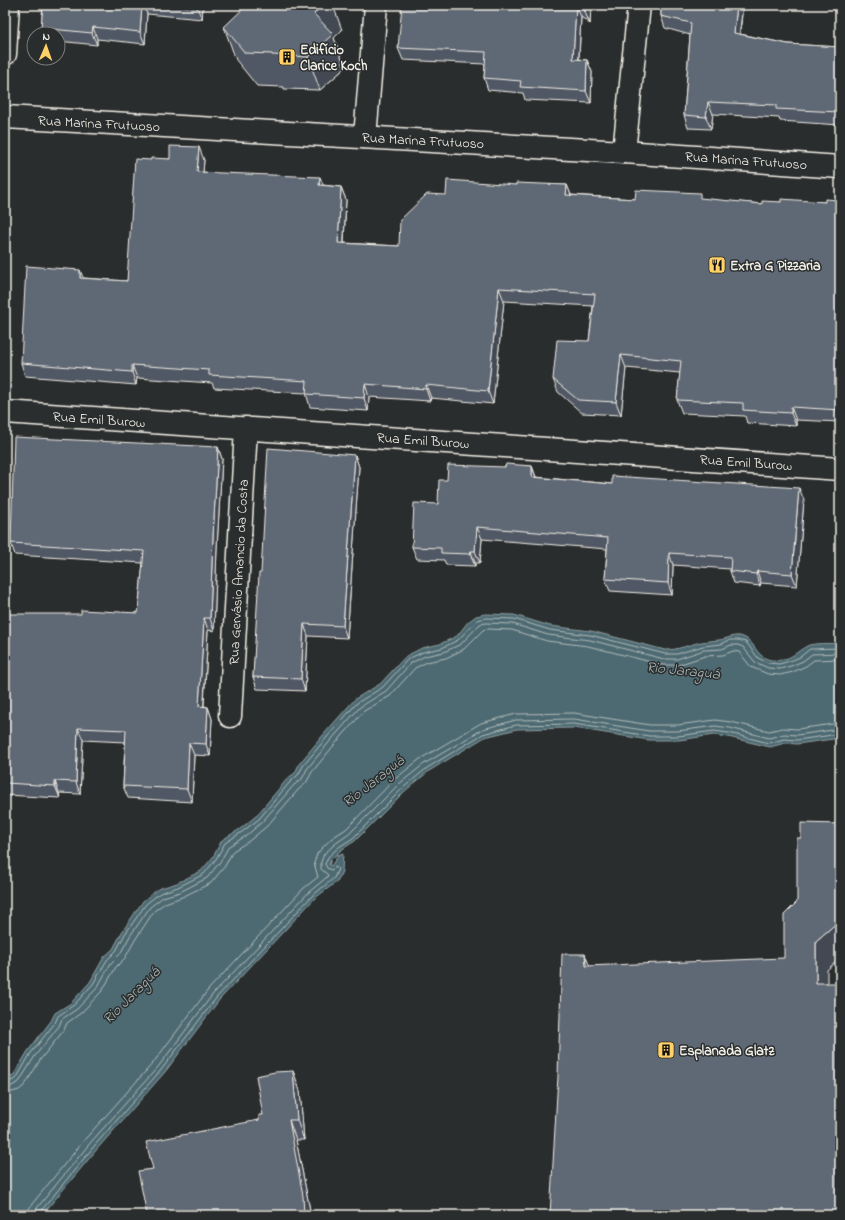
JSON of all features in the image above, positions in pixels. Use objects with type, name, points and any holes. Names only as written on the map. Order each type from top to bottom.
[{"type":"street","points":[[5,54],[8,5]]},
{"type":"street","points":[[365,137],[376,5]]},
{"type":"street","points":[[624,152],[639,5]]},
{"type":"street","name":"Rua Marina Frutuoso","points":[[5,117],[624,152],[840,167]]},
{"type":"street","name":"Rua Emil Burow","points":[[5,412],[840,469]]},
{"type":"street","name":"Rua Gervásio Amancio da Costa","points":[[230,716],[246,428]]},
{"type":"water","name":"Rio Jaraguá","points":[[485,614],[514,615],[550,626],[591,631],[665,650],[701,642],[722,640],[734,636],[740,636],[746,638],[765,658],[772,660],[788,658],[803,648],[813,644],[840,644],[840,738],[797,744],[785,743],[770,747],[714,735],[679,740],[649,740],[574,728],[517,729],[485,737],[429,771],[405,791],[355,841],[341,850],[331,860],[329,865],[331,866],[338,856],[343,854],[342,871],[338,881],[315,898],[220,999],[165,1072],[98,1148],[42,1215],[5,1215],[5,1079],[13,1076],[28,1051],[51,1021],[55,1013],[71,1003],[90,982],[104,957],[113,949],[122,932],[143,901],[158,889],[177,883],[201,871],[213,857],[222,840],[240,829],[256,816],[288,778],[295,773],[299,764],[355,699],[380,684],[406,656],[422,648],[440,644],[457,636],[468,622],[476,616]]},
{"type":"building","points":[[43,5],[142,5],[140,32],[93,27],[92,33],[66,30],[66,26],[41,26]]},
{"type":"building","points":[[172,5],[198,5],[197,7]]},
{"type":"building","points":[[247,5],[322,5],[314,14],[333,34],[308,57],[245,53],[224,27]]},
{"type":"building","points":[[402,5],[576,5],[573,59],[587,60],[586,91],[520,87],[521,81],[484,78],[486,52],[398,48]]},
{"type":"building","points":[[577,5],[585,5],[585,12]]},
{"type":"building","points":[[661,5],[737,5],[734,33],[788,44],[840,47],[840,112],[776,109],[776,105],[708,102],[706,117],[684,115],[691,23],[661,16]]},
{"type":"building","points":[[170,146],[199,147],[197,172],[320,177],[319,185],[341,187],[338,243],[399,246],[400,220],[427,194],[446,195],[447,180],[516,185],[516,183],[567,185],[566,195],[635,199],[636,190],[700,193],[700,198],[762,204],[762,201],[781,202],[781,199],[825,202],[825,199],[840,200],[840,410],[791,407],[791,413],[743,410],[743,403],[677,400],[681,361],[621,355],[616,402],[578,400],[553,379],[557,340],[589,341],[595,294],[499,288],[488,391],[426,385],[426,389],[365,384],[364,398],[306,394],[307,381],[209,375],[209,370],[132,365],[132,372],[21,363],[26,266],[80,270],[80,278],[127,281],[135,159],[170,159]]},
{"type":"building","points":[[14,437],[218,447],[210,618],[204,618],[199,706],[208,707],[206,744],[189,743],[187,789],[123,786],[126,730],[78,728],[76,782],[55,781],[55,786],[5,783],[5,743],[7,743],[8,697],[5,697],[7,668],[5,668],[5,641],[7,614],[81,614],[81,610],[138,613],[144,551],[11,543]]},
{"type":"building","points":[[268,448],[355,455],[343,626],[304,624],[301,679],[253,677]]},
{"type":"building","points":[[506,464],[532,466],[532,477],[612,484],[612,476],[799,488],[792,574],[757,571],[756,574],[730,571],[731,557],[669,553],[668,583],[605,579],[608,538],[477,527],[475,551],[471,551],[470,554],[441,553],[441,548],[412,547],[414,503],[438,504],[439,480],[447,480],[448,465],[505,467]]},
{"type":"building","points":[[801,823],[840,824],[840,920],[816,941],[816,983],[840,983],[840,1215],[550,1215],[558,1076],[562,954],[585,954],[586,966],[784,958],[784,915],[797,902],[797,838],[801,838]]},
{"type":"building","points":[[293,1071],[297,1120],[289,1120],[303,1196],[304,1215],[147,1215],[138,1171],[153,1169],[146,1142],[259,1120],[259,1115],[263,1115],[256,1076],[275,1072]]},
{"type":"place","name":"Edifício Clarice Koch","points":[[287,57]]},
{"type":"place","name":"Extra G Pizzaria","points":[[717,265]]},
{"type":"place","name":"Esplanada Glatz","points":[[666,1050]]}]
